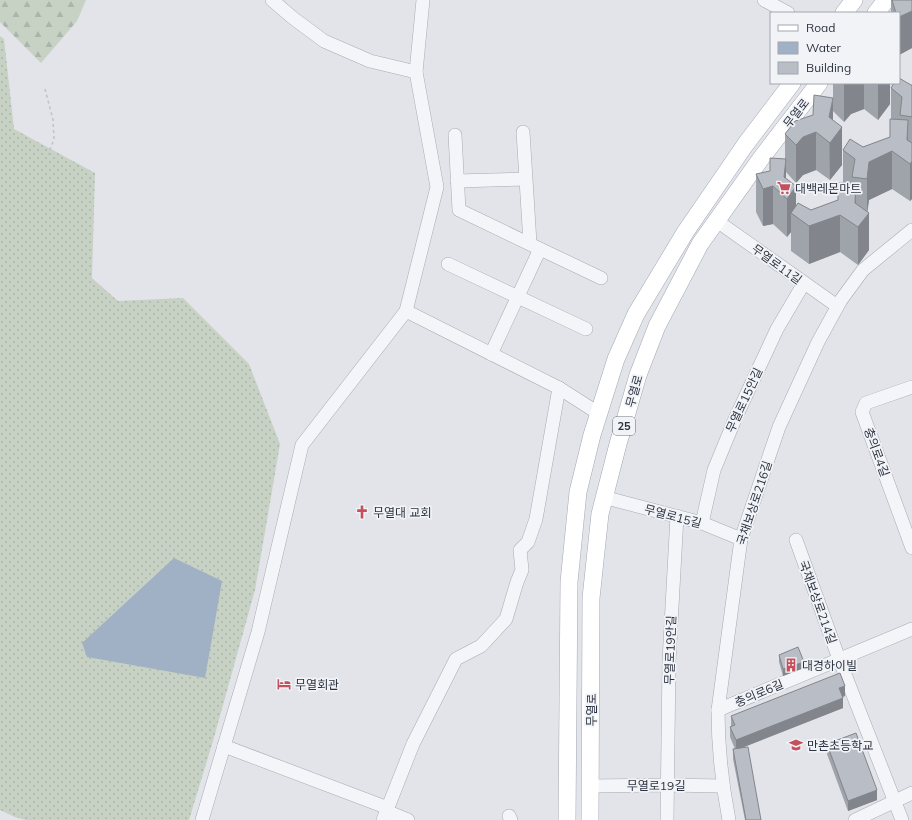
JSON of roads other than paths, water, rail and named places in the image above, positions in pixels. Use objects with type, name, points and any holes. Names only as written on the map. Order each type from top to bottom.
[{"type":"main road","points":[[845,12],[854,0]]},
{"type":"main road","points":[[877,12],[886,0]]},
{"type":"main road","name":"무열로","points":[[590,820],[591,598],[600,514],[638,375],[657,326],[700,244],[786,125],[818,84]]},
{"type":"main road","points":[[786,125],[775,133],[771,131],[771,124],[789,87]]},
{"type":"main road","name":"무열로","points":[[567,820],[569,582],[578,492],[598,413],[616,359],[636,314],[686,231],[746,145],[789,87]]},
{"type":"main road","points":[[598,413],[623,427]]},
{"type":"street","points":[[272,0],[324,40],[370,61],[416,72]]},
{"type":"street","points":[[202,820],[258,632],[302,445],[406,311],[437,187],[416,72],[423,0]]},
{"type":"street","points":[[764,0],[786,12]]},
{"type":"street","points":[[491,354],[518,297],[535,246],[526,179],[523,132]]},
{"type":"street","points":[[455,135],[459,210],[601,278]]},
{"type":"street","points":[[457,181],[526,179]]},
{"type":"street","name":"무열로11길","points":[[717,221],[837,306]]},
{"type":"street","name":"국채보상로216길","points":[[729,820],[723,786],[718,737],[718,710],[741,539],[779,426],[818,342],[837,306],[864,270],[912,230]]},
{"type":"street","points":[[448,264],[586,329]]},
{"type":"street","name":"무열로15안길","points":[[702,523],[714,470],[735,419],[777,329],[804,283]]},
{"type":"street","points":[[406,311],[559,388],[598,413]]},
{"type":"street","name":"충의로4길","points":[[912,387],[866,402],[862,412],[912,548]]},
{"type":"street","points":[[386,813],[413,744],[456,659],[481,646],[506,619],[522,570],[520,550],[528,542],[536,519],[559,388]]},
{"type":"street","name":"무열로15길","points":[[604,497],[702,523],[741,539]]},
{"type":"street","name":"무열로19안길","points":[[667,820],[669,661],[677,516]]},
{"type":"street","name":"국채보상로214길","points":[[796,540],[839,659],[902,820]]},
{"type":"street","name":"충의로6길","points":[[718,710],[912,629]]},
{"type":"street","points":[[224,746],[386,813],[408,820]]},
{"type":"street","name":"무열로19길","points":[[590,786],[723,786]]},
{"type":"street","points":[[855,820],[912,793]]},
{"type":"water","points":[[174,558],[222,581],[205,678],[87,657],[82,643]]},
{"type":"place","name":"대백레몬마트","points":[[784,188]]},
{"type":"place","name":"무열대 교회","points":[[362,512]]},
{"type":"place","name":"대경하이빌","points":[[791,665]]},
{"type":"place","name":"무열회관","points":[[284,684]]},
{"type":"place","name":"만촌초등학교","points":[[796,745]]}]
